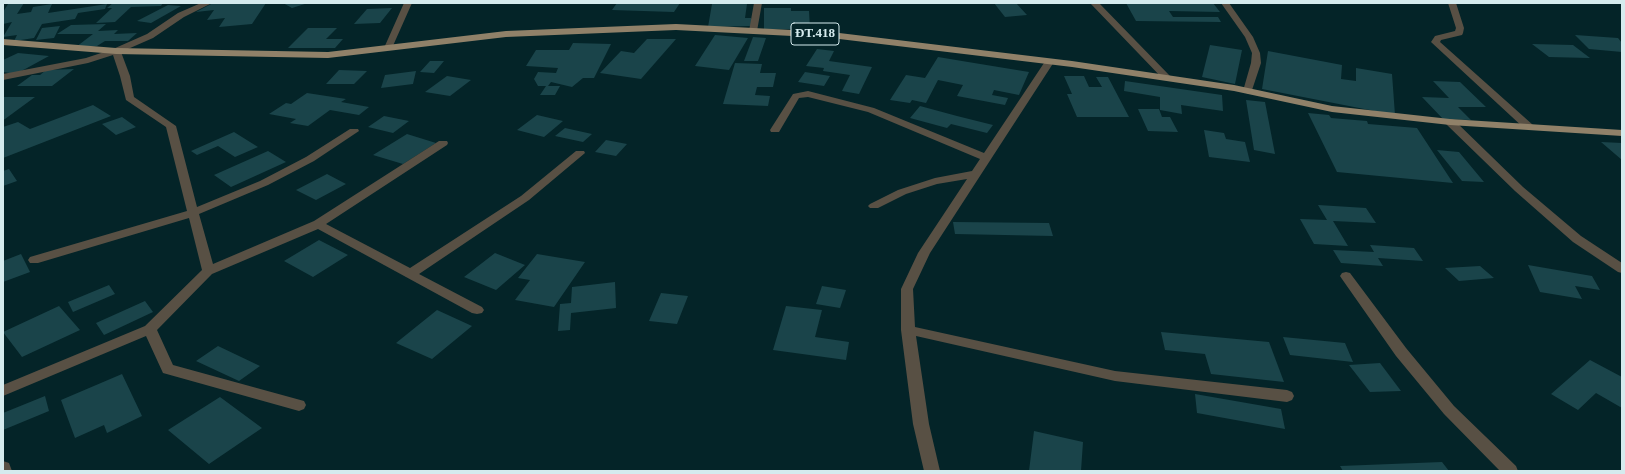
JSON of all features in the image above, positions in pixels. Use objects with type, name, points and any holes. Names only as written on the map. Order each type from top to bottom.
[{"type":"main road","name":"ĐT.418","points":[[3,42],[116,51],[328,55],[506,34],[660,27],[831,35],[1167,78],[1248,91],[1332,109],[1450,122],[1622,133]]},
{"type":"street","points":[[3,77],[88,60],[116,51],[150,36],[181,15],[208,3]]},
{"type":"street","points":[[388,48],[408,3]]},
{"type":"street","points":[[753,32],[758,3]]},
{"type":"street","points":[[1094,3],[1167,78]]},
{"type":"street","points":[[1225,3],[1249,38],[1256,53],[1256,63],[1248,91]]},
{"type":"street","points":[[1452,3],[1460,28],[1459,33],[1438,38],[1435,42],[1529,128]]},
{"type":"street","points":[[116,51],[125,76],[129,98],[171,126],[208,271]]},
{"type":"street","points":[[932,471],[921,424],[908,330],[908,289],[924,253],[1049,62]]},
{"type":"street","points":[[775,130],[796,96],[808,94],[871,110],[986,157]]},
{"type":"street","points":[[1450,122],[1519,189],[1571,234],[1622,269]]},
{"type":"street","points":[[34,260],[193,213],[264,183],[310,159],[354,131]]},
{"type":"street","points":[[3,391],[150,329],[208,271],[318,224],[443,142]]},
{"type":"street","points":[[410,274],[525,198],[580,153]]},
{"type":"street","points":[[874,206],[908,190],[935,181],[975,174]]},
{"type":"street","points":[[318,224],[477,310]]},
{"type":"street","points":[[1346,276],[1401,352],[1449,410],[1510,471]]},
{"type":"street","points":[[150,329],[168,369],[299,405]]},
{"type":"street","points":[[908,330],[1115,376],[1287,396]]},
{"type":"building","points":[[24,3],[17,14],[31,12],[33,7],[52,4],[48,13],[107,4],[105,9],[78,13],[75,19],[42,24],[34,38],[14,41],[17,35],[3,37],[12,22],[3,24],[3,12],[8,4]]},
{"type":"building","points":[[113,3],[163,3],[161,6],[131,7],[115,22],[96,23],[112,8],[107,8]]},
{"type":"building","points":[[213,3],[266,3],[252,24],[219,27],[225,18],[207,20],[214,10],[196,12]]},
{"type":"building","points":[[283,3],[308,3],[292,8]]},
{"type":"building","points":[[617,3],[680,3],[674,12],[612,10]]},
{"type":"building","points":[[994,3],[1016,3],[1027,15],[1005,17]]},
{"type":"building","points":[[1126,3],[1213,3],[1220,12],[1169,11],[1173,17],[1218,17],[1221,22],[1136,21]]},
{"type":"building","points":[[712,4],[747,4],[745,18],[751,18],[751,26],[708,27]]},
{"type":"building","points":[[168,5],[181,6],[151,23],[137,21]]},
{"type":"building","points":[[392,8],[380,23],[354,24],[367,9]]},
{"type":"building","points":[[764,8],[791,8],[791,11],[809,11],[810,29],[764,29]]},
{"type":"building","points":[[106,24],[98,31],[118,30],[114,34],[137,33],[128,41],[105,41],[97,46],[76,47],[93,34],[57,34],[71,25]]},
{"type":"building","points":[[60,26],[54,38],[36,40],[42,28]]},
{"type":"building","points":[[308,28],[337,28],[326,39],[343,39],[335,48],[288,48]]},
{"type":"building","points":[[715,35],[748,38],[729,70],[695,66]]},
{"type":"building","points":[[1575,35],[1618,38],[1622,43],[1622,52],[1589,49]]},
{"type":"building","points":[[753,37],[766,38],[758,61],[744,61]]},
{"type":"building","points":[[647,39],[676,39],[641,79],[600,73],[621,51],[634,53]]},
{"type":"building","points":[[573,43],[611,44],[594,78],[583,78],[572,87],[551,82],[548,86],[560,86],[555,95],[540,95],[546,86],[538,86],[534,79],[538,72],[556,73],[558,68],[526,66],[536,50],[569,50]]},
{"type":"building","points":[[1532,44],[1573,45],[1590,58],[1549,57]]},
{"type":"building","points":[[1210,45],[1242,50],[1235,84],[1202,77]]},
{"type":"building","points":[[817,49],[834,51],[829,61],[872,67],[859,94],[842,91],[850,75],[823,71],[824,68],[806,66]]},
{"type":"building","points":[[1268,51],[1342,65],[1341,79],[1356,81],[1356,68],[1392,74],[1395,115],[1262,89]]},
{"type":"building","points":[[18,53],[49,56],[16,74],[3,72],[3,60]]},
{"type":"building","points":[[938,57],[1029,72],[1019,95],[994,90],[992,95],[1008,98],[1005,105],[957,96],[963,85],[938,80],[926,103],[912,100],[910,103],[890,100],[906,75],[925,78]]},
{"type":"building","points":[[430,61],[444,61],[434,73],[420,72]]},
{"type":"building","points":[[735,63],[762,64],[760,73],[776,73],[773,87],[757,87],[755,95],[770,96],[768,106],[723,104]]},
{"type":"building","points":[[74,69],[52,86],[17,86],[32,75],[40,75],[46,70]]},
{"type":"building","points":[[339,70],[367,71],[354,84],[326,84]]},
{"type":"building","points":[[416,71],[413,84],[381,88],[385,75]]},
{"type":"building","points":[[805,72],[830,76],[824,86],[798,82]]},
{"type":"building","points":[[447,76],[471,80],[450,96],[425,92]]},
{"type":"building","points":[[1064,76],[1084,76],[1089,87],[1102,87],[1096,77],[1108,77],[1129,117],[1077,117],[1067,94],[1072,94]]},
{"type":"building","points":[[1125,81],[1222,95],[1223,111],[1181,105],[1182,114],[1160,110],[1160,97],[1124,91]]},
{"type":"building","points":[[1433,81],[1460,82],[1486,107],[1458,107],[1471,120],[1443,119],[1422,97],[1449,98]]},
{"type":"building","points":[[307,93],[346,99],[341,102],[369,107],[359,115],[330,110],[308,126],[290,123],[296,119],[269,114],[286,103],[291,104]]},
{"type":"building","points":[[3,97],[35,97],[3,120]]},
{"type":"building","points":[[1246,100],[1265,102],[1275,154],[1254,150]]},
{"type":"building","points":[[93,105],[111,116],[3,158],[3,127],[18,122],[30,129]]},
{"type":"building","points":[[920,106],[993,125],[987,133],[951,124],[947,128],[910,118]]},
{"type":"building","points":[[1138,109],[1159,109],[1162,117],[1170,117],[1178,132],[1148,131]]},
{"type":"building","points":[[1308,113],[1329,115],[1331,118],[1367,121],[1368,124],[1417,128],[1453,183],[1337,172]]},
{"type":"building","points":[[537,115],[563,121],[544,137],[517,130]]},
{"type":"building","points":[[384,116],[409,121],[393,133],[368,127]]},
{"type":"building","points":[[122,117],[136,127],[116,135],[102,124]]},
{"type":"building","points":[[565,128],[592,134],[583,142],[555,136]]},
{"type":"building","points":[[1204,130],[1224,133],[1226,139],[1245,142],[1250,162],[1209,157]]},
{"type":"building","points":[[234,132],[258,147],[235,157],[218,146],[197,155],[191,151]]},
{"type":"building","points":[[407,134],[436,143],[403,164],[373,155]]},
{"type":"building","points":[[606,140],[627,144],[616,156],[595,152]]},
{"type":"building","points":[[1601,142],[1622,143],[1622,160]]},
{"type":"building","points":[[1437,150],[1459,152],[1484,182],[1462,181]]},
{"type":"building","points":[[268,151],[286,162],[231,187],[214,175]]},
{"type":"building","points":[[9,169],[17,181],[3,186],[3,171]]},
{"type":"building","points":[[327,174],[346,184],[316,200],[296,190]]},
{"type":"building","points":[[1318,205],[1366,208],[1376,223],[1333,221],[1348,246],[1314,244],[1300,219],[1327,220]]},
{"type":"building","points":[[953,222],[1049,223],[1053,236],[955,234]]},
{"type":"building","points":[[319,240],[348,255],[313,277],[284,261]]},
{"type":"building","points":[[1370,245],[1414,248],[1423,261],[1378,258],[1383,266],[1341,263],[1333,250],[1374,252]]},
{"type":"building","points":[[495,253],[525,265],[496,290],[464,277]]},
{"type":"building","points":[[21,254],[30,272],[3,282],[3,261]]},
{"type":"building","points":[[537,254],[585,262],[554,307],[515,300],[530,280],[518,278]]},
{"type":"building","points":[[1528,265],[1592,276],[1600,290],[1575,286],[1582,299],[1540,292]]},
{"type":"building","points":[[1480,266],[1494,278],[1459,281],[1445,268]]},
{"type":"building","points":[[615,282],[616,308],[571,313],[570,330],[558,331],[560,304],[571,303],[572,287]]},
{"type":"building","points":[[109,285],[115,294],[73,312],[68,302]]},
{"type":"building","points":[[822,286],[846,290],[840,308],[816,304]]},
{"type":"building","points":[[661,293],[688,296],[677,324],[649,321]]},
{"type":"building","points":[[145,301],[153,312],[104,335],[96,323]]},
{"type":"building","points":[[59,306],[80,330],[22,357],[3,332]]},
{"type":"building","points":[[786,306],[822,310],[815,337],[849,342],[846,360],[773,350]]},
{"type":"building","points":[[437,310],[472,326],[432,359],[396,343]]},
{"type":"building","points":[[1161,332],[1269,342],[1284,382],[1211,374],[1205,354],[1165,350]]},
{"type":"building","points":[[1283,337],[1345,343],[1353,362],[1290,355]]},
{"type":"building","points":[[218,346],[260,366],[239,381],[196,361]]},
{"type":"building","points":[[1590,360],[1622,377],[1622,408],[1596,393],[1578,410],[1551,394]]},
{"type":"building","points":[[1380,363],[1401,391],[1370,392],[1349,365]]},
{"type":"building","points":[[122,374],[142,416],[107,433],[104,425],[75,438],[61,400]]},
{"type":"building","points":[[1195,394],[1281,409],[1285,429],[1197,413]]},
{"type":"building","points":[[45,396],[49,411],[3,430],[3,413]]},
{"type":"building","points":[[220,397],[262,428],[209,464],[168,430]]},
{"type":"building","points":[[1034,431],[1083,442],[1081,471],[1029,471]]},
{"type":"building","points":[[1442,462],[1449,471],[1343,471],[1340,466]]}]
